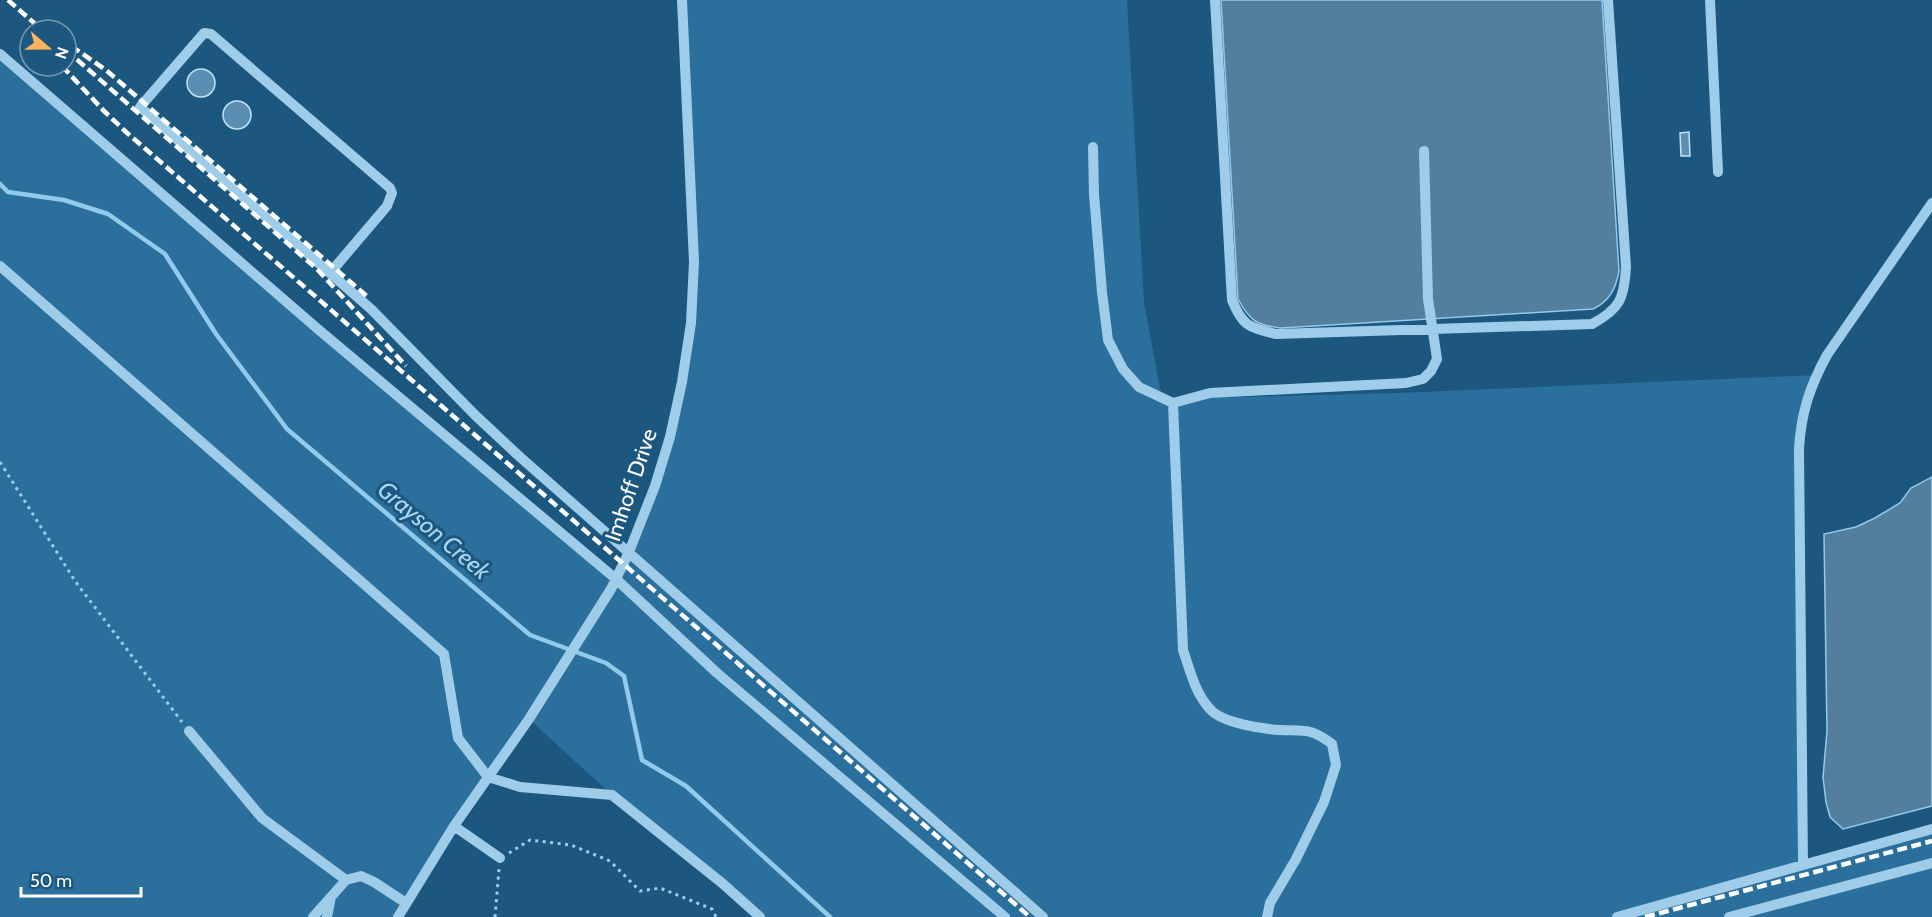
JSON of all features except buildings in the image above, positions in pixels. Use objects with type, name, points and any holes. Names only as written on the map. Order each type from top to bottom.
[{"type":"street","name":"Imhoff Drive","points":[[398,917],[454,826],[529,719],[614,584],[655,486],[670,437],[682,382],[691,322],[694,262],[693,201],[682,0]]},
{"type":"street","points":[[1215,0],[1232,300],[1239,318],[1251,327],[1276,334],[1592,324],[1610,315],[1621,300],[1626,267],[1608,0]]},
{"type":"street","points":[[1710,0],[1718,172]]},
{"type":"street","points":[[330,273],[387,206],[391,200],[390,188],[211,34],[204,33],[140,107],[395,332],[475,415],[1043,917]]},
{"type":"street","points":[[0,54],[717,674],[1005,917]]},
{"type":"street","points":[[1093,147],[1097,227],[1108,340],[1123,369],[1139,387],[1173,403],[1210,393],[1406,383],[1423,379],[1431,371],[1437,359],[1428,299],[1424,151]]},
{"type":"street","points":[[1803,864],[1799,449],[1803,409],[1816,375],[1827,355],[1932,203]]},
{"type":"street","points":[[0,266],[444,654],[458,738],[488,777],[520,787],[612,795],[760,917]]},
{"type":"street","points":[[1173,403],[1183,650],[1194,684],[1211,711],[1240,724],[1315,732],[1332,744],[1336,765],[1324,802],[1296,859],[1270,903],[1267,917]]},
{"type":"street","points":[[189,730],[262,818],[346,880]]},
{"type":"street","points":[[454,826],[500,858]]},
{"type":"street","points":[[1617,917],[1932,829]]},
{"type":"street","points":[[1729,917],[1932,863]]},
{"type":"street","points":[[313,917],[346,880],[360,876],[374,882],[406,903]]},
{"type":"street","points":[[327,917],[332,895]]},
{"type":"path","points":[[0,462],[75,582],[189,730]]},
{"type":"path","points":[[495,917],[500,858],[530,840],[571,845],[610,861],[640,891],[660,888],[712,909],[716,917]]},
{"type":"shaded area","points":[[682,0],[1127,0],[1144,303],[1162,399],[1399,393],[1816,375],[1803,409],[1803,864],[1932,832],[1932,917],[760,917],[612,795],[529,719],[398,917],[0,917],[0,54],[18,69],[18,78],[28,78],[616,579],[655,486],[691,323]]},
{"type":"shaded area","points":[[1221,0],[1602,0],[1619,271],[1608,298],[1593,309],[1281,328],[1255,321],[1238,299]]},
{"type":"shaded area","points":[[1932,477],[1932,806],[1843,829],[1830,817],[1823,777],[1827,731],[1824,534],[1856,527],[1875,518],[1900,503],[1911,488]]},
{"type":"waterway","name":"Grayson Creek","points":[[0,184],[8,192],[64,200],[108,214],[165,254],[216,334],[287,429],[530,635],[606,663],[624,676],[642,760],[686,786],[830,917]]},
{"type":"railway","points":[[8,0],[28,18]]},
{"type":"railway","points":[[78,51],[106,70],[369,298]]},
{"type":"railway","points":[[78,60],[317,269],[406,366]]},
{"type":"railway","points":[[73,78],[126,132],[1030,917]]},
{"type":"railway","points":[[1645,917],[1932,841]]}]
